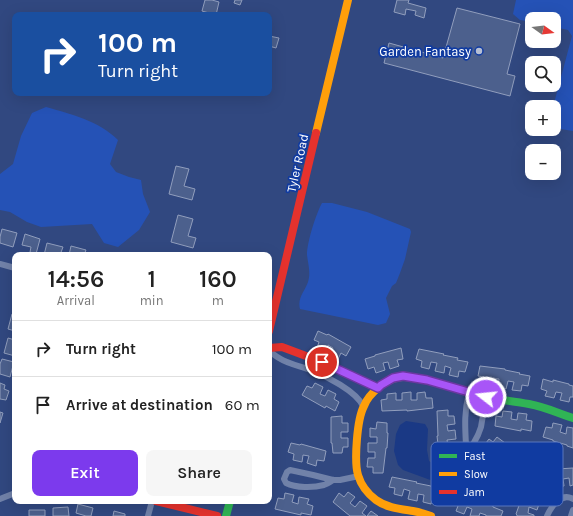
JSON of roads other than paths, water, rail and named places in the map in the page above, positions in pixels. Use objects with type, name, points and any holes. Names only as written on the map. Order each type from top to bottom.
[{"type":"street","name":"Tyler Road","points":[[272,318],[348,0]]},
{"type":"street","points":[[0,264],[12,267]]},
{"type":"street","points":[[272,349],[282,348],[322,362],[378,388]]},
{"type":"street","points":[[272,352],[279,359],[317,373],[337,383],[361,401],[363,406]]},
{"type":"street","points":[[317,373],[322,362]]},
{"type":"street","points":[[431,516],[381,504],[370,495],[362,485],[357,460],[358,430],[361,412],[368,397],[381,385],[393,378],[403,376],[427,380],[469,393],[541,407],[573,418]]},
{"type":"street","points":[[466,442],[464,419],[469,393]]},
{"type":"street","points":[[474,442],[481,427],[486,397]]},
{"type":"street","points":[[333,480],[325,485],[304,486],[290,485],[286,483],[284,479],[287,472],[290,470],[333,480],[359,476]]},
{"type":"street","points":[[0,499],[12,494]]},
{"type":"street","points":[[563,499],[567,497],[573,499]]},
{"type":"street","points":[[148,516],[151,504]]},
{"type":"street","points":[[168,504],[217,516]]},
{"type":"street","points":[[226,516],[229,504]]},
{"type":"street","points":[[547,516],[552,506]]},
{"type":"street","points":[[571,516],[573,510]]},
{"type":"place","name":"Garden Fantasy","points":[[479,51]]}]
